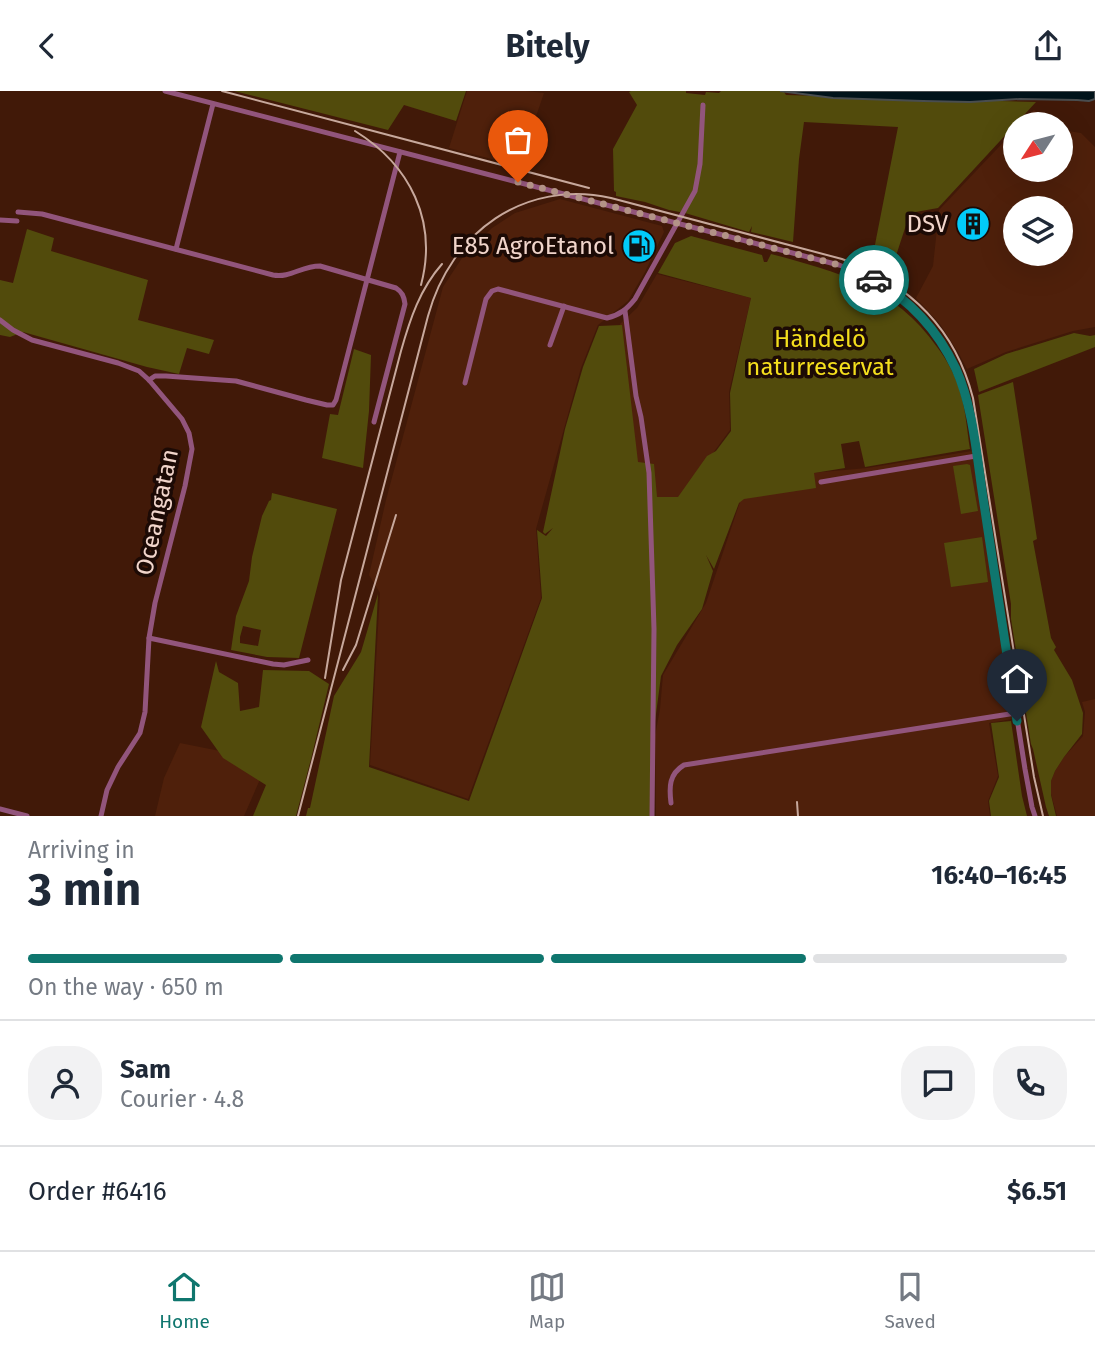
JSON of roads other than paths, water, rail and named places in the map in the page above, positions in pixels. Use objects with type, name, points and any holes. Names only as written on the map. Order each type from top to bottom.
[{"type":"street","points":[[165,91],[839,265],[870,278],[900,297],[926,322],[943,346],[965,394],[1035,816]]},
{"type":"street","points":[[176,249],[213,104]]},
{"type":"street","points":[[465,383],[486,299],[492,291],[498,289],[607,318],[625,311],[635,299],[695,191],[700,164],[703,105]]},
{"type":"street","points":[[149,380],[155,376],[166,376],[236,381],[316,403],[333,405],[400,152]]},
{"type":"street","points":[[18,212],[42,214],[282,276],[309,266],[320,266],[396,288],[405,297],[405,304],[374,422]]},
{"type":"street","points":[[0,220],[17,221]]},
{"type":"street","points":[[550,345],[564,306]]},
{"type":"street","points":[[625,311],[649,473],[654,629],[652,816]]},
{"type":"street","name":"Oceangatan","points":[[0,320],[32,340],[128,366],[149,380],[182,419],[189,433],[192,449],[185,486],[155,603],[149,638],[145,712],[140,733],[107,790],[101,816]]},
{"type":"street","points":[[821,482],[976,457]]},
{"type":"street","points":[[149,638],[273,664],[284,665],[308,660]]},
{"type":"street","points":[[671,803],[670,781],[673,774],[684,765],[1016,713]]},
{"type":"street","points":[[0,809],[27,816]]},
{"type":"railway","points":[[222,91],[589,188]]},
{"type":"railway","points":[[355,131],[391,160],[415,197],[426,239],[421,285]]},
{"type":"railway","points":[[298,816],[428,316],[439,286],[454,259],[473,237],[496,218],[521,205],[549,197],[579,194],[611,198],[842,259],[866,269],[908,295],[926,311],[941,330],[965,373],[973,398],[1034,777],[1043,816]]},
{"type":"railway","points":[[325,678],[341,580],[401,351],[417,305],[442,264]]},
{"type":"railway","points":[[343,670],[356,645],[396,515]]},
{"type":"railway","points":[[797,802],[798,816]]},
{"type":"place","name":"DSV","points":[[973,224]]},
{"type":"place","name":"E85 AgroEtanol","points":[[639,246]]},
{"type":"park label","name":"Händelö naturreservat","points":[[820,353]]}]
